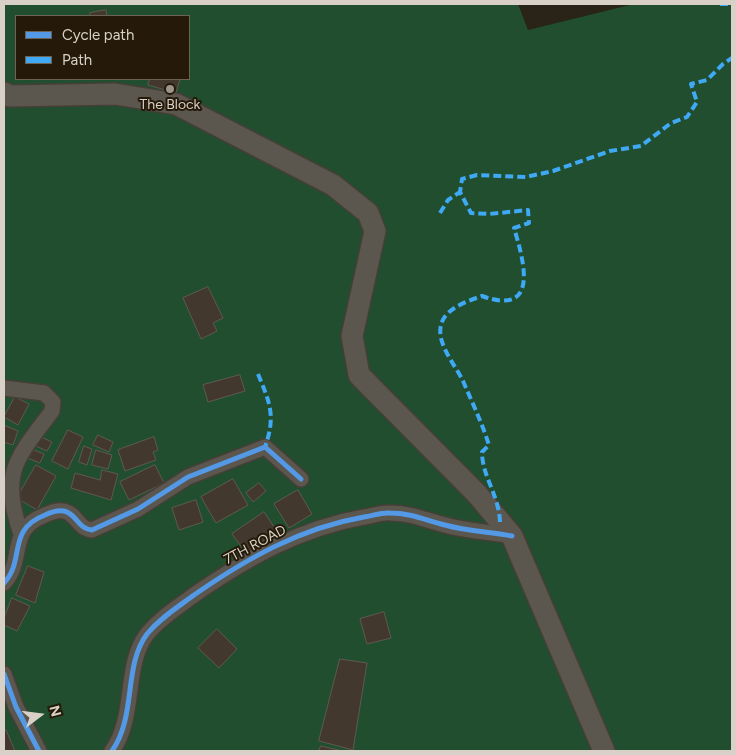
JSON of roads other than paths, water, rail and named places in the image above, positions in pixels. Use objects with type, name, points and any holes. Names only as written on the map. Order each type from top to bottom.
[{"type":"main road","points":[[4,93],[10,96],[115,94],[176,104],[333,185],[368,213],[375,232],[352,336],[359,375],[477,494],[512,536],[604,751]]},
{"type":"street","points":[[4,388],[44,394],[53,402],[52,411],[14,463],[10,495],[13,514],[21,534]]},
{"type":"street","points":[[4,583],[13,569],[21,534],[25,526],[41,516],[62,511],[72,516],[81,527],[92,530],[138,510],[188,477],[265,447],[301,479]]},
{"type":"street","name":"7TH ROAD","points":[[112,751],[121,738],[129,710],[136,656],[147,634],[166,616],[224,575],[259,554],[296,536],[319,528],[388,512],[421,516],[445,525],[512,536]]},
{"type":"street","points":[[4,674],[16,707],[39,751]]},
{"type":"place","name":"The Block","points":[[170,89]]}]
